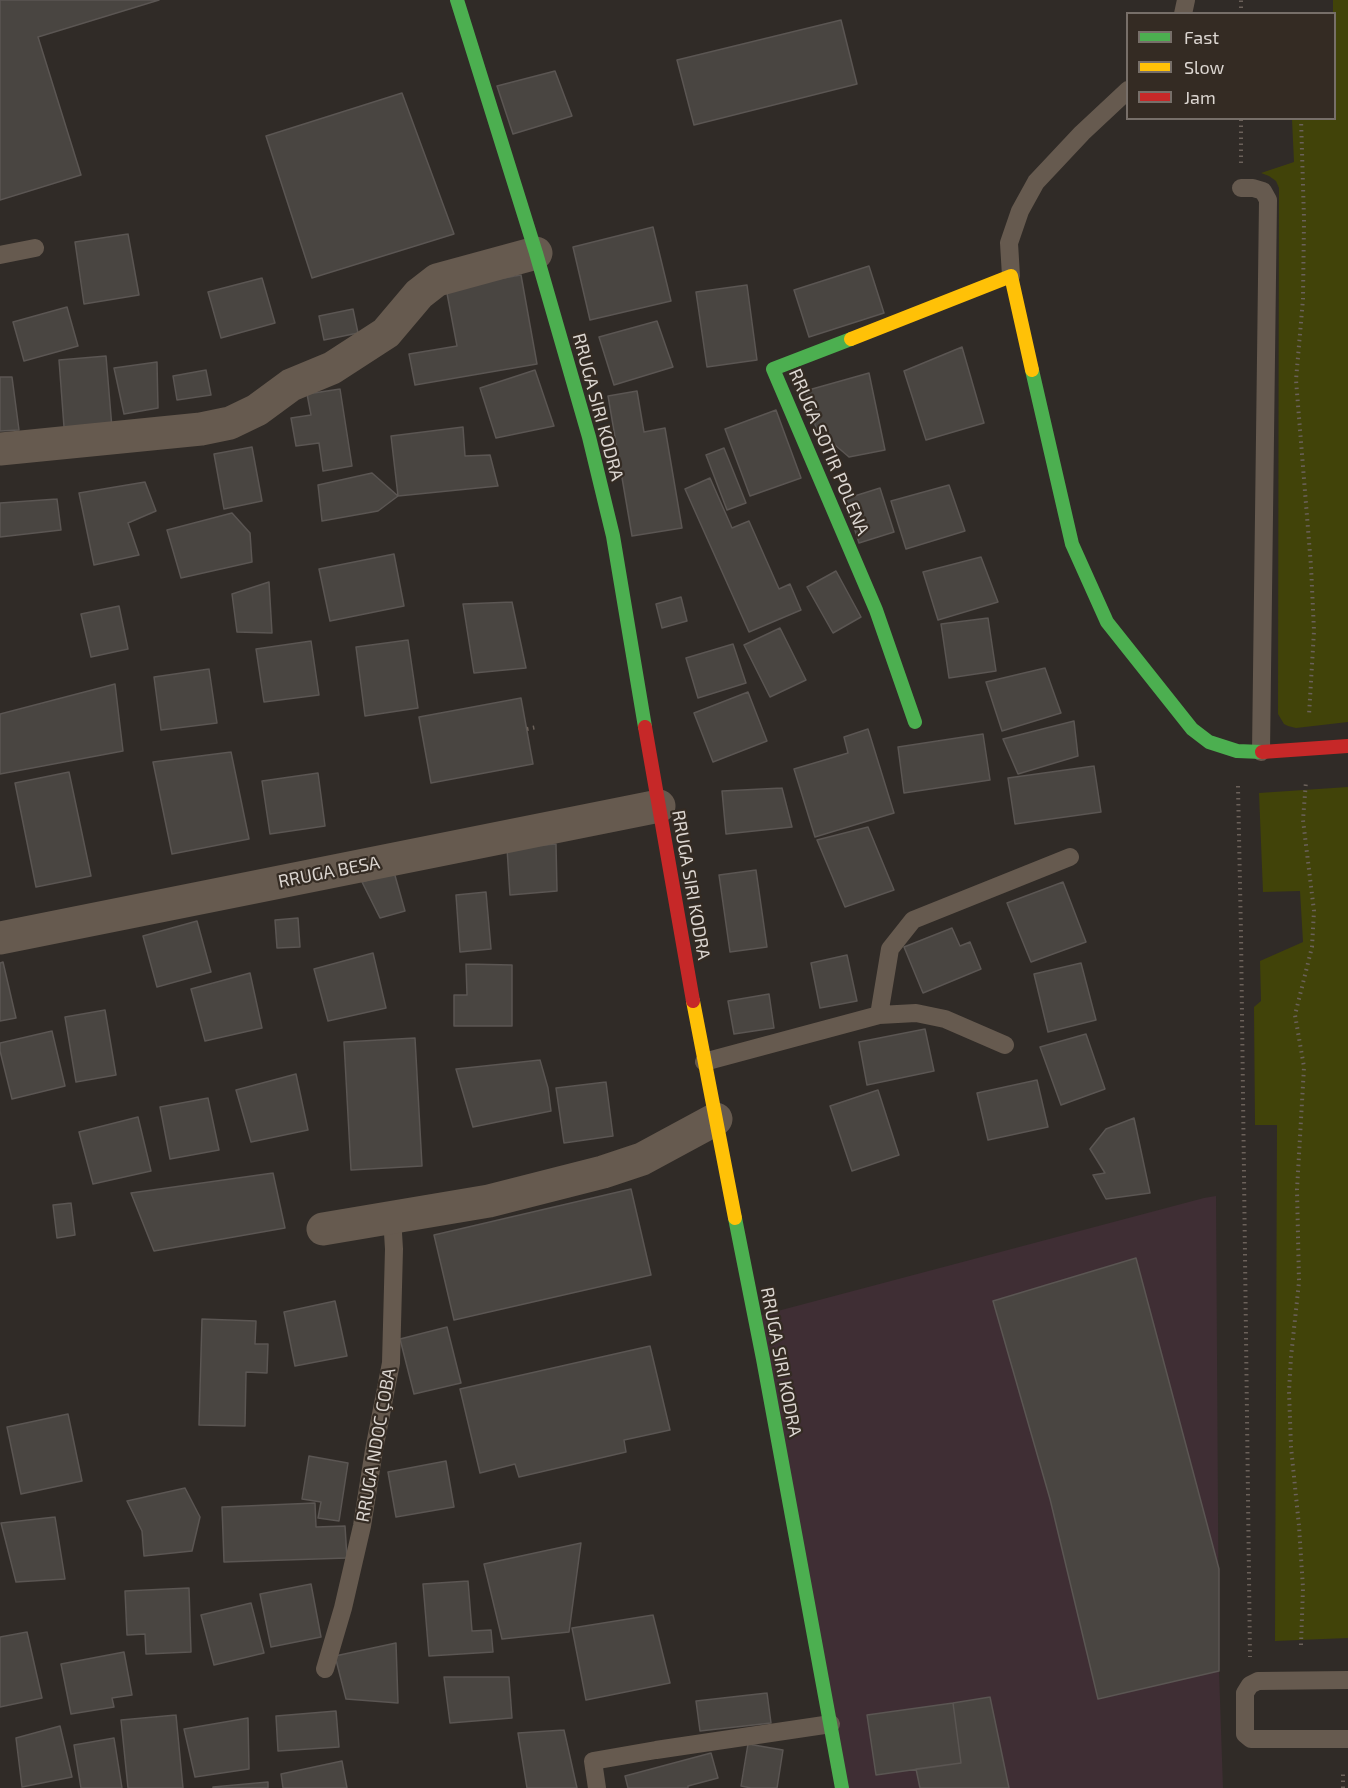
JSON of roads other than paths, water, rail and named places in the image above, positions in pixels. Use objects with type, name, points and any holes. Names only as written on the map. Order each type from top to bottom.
[{"type":"street","name":"RRUGA SIRI KODRA","points":[[456,0],[537,253],[589,437],[613,536],[704,1062],[759,1338],[842,1788]]},
{"type":"street","points":[[0,449],[201,429],[230,423],[257,410],[291,385],[332,368],[363,349],[386,333],[419,294],[437,280],[537,253]]},
{"type":"street","points":[[1011,276],[1072,544],[1107,622],[1192,729],[1209,742],[1237,751],[1261,752],[1348,746]]},
{"type":"street","name":"RRUGA SOTIR POLENA","points":[[915,722],[876,610],[773,369],[1011,276]]},
{"type":"street","name":"RRUGA BESA","points":[[0,938],[658,806]]},
{"type":"street","points":[[323,1229],[489,1201],[603,1172],[642,1159],[716,1119]]},
{"type":"lane","points":[[1011,276],[1009,243],[1020,212],[1036,182],[1082,133],[1126,92]]},
{"type":"lane","points":[[1241,188],[1263,191],[1268,200],[1261,752]]},
{"type":"lane","points":[[0,255],[34,248]]},
{"type":"lane","points":[[879,1015],[890,949],[913,920],[1070,857]]},
{"type":"lane","points":[[704,1062],[879,1015],[916,1013],[945,1019],[1005,1045]]},
{"type":"lane","name":"RRUGA NDOC ÇOBA","points":[[325,1669],[343,1608],[362,1526],[391,1363],[394,1249],[392,1217]]},
{"type":"lane","points":[[1348,1680],[1258,1681],[1250,1685],[1245,1693],[1245,1734],[1251,1739],[1348,1739]]},
{"type":"lane","points":[[597,1788],[593,1761],[831,1724]]}]
